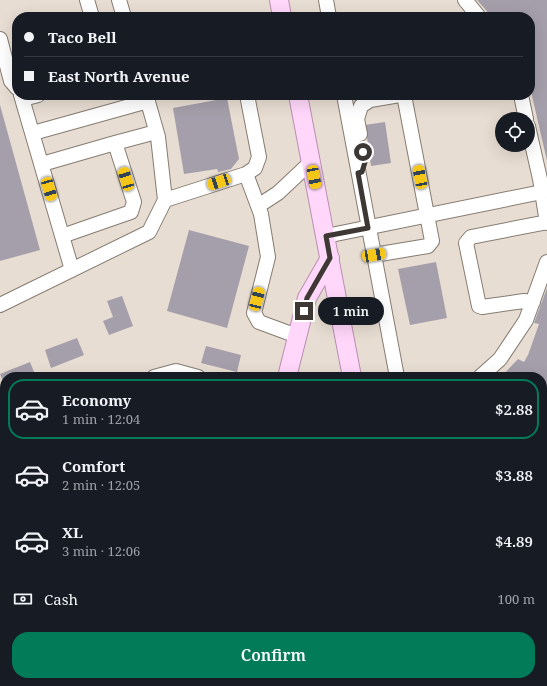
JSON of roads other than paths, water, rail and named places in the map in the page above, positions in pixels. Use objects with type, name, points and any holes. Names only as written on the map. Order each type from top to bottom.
[{"type":"main road","points":[[279,0],[281,12]]},
{"type":"main road","points":[[299,100],[351,372]]},
{"type":"main road","points":[[288,372],[307,298],[330,258]]},
{"type":"street","points":[[87,0],[91,12]]},
{"type":"street","points":[[119,0],[123,12]]},
{"type":"street","points":[[326,0],[328,12]]},
{"type":"street","points":[[465,0],[476,12]]},
{"type":"street","points":[[0,39],[12,82]]},
{"type":"street","points":[[22,100],[33,133],[72,270]]},
{"type":"street","points":[[33,133],[140,100]]},
{"type":"street","points":[[0,306],[149,232],[165,200],[156,132],[148,100]]},
{"type":"street","points":[[165,200],[246,174],[255,168],[259,157],[248,100]]},
{"type":"street","points":[[345,100],[396,372]]},
{"type":"street","points":[[358,173],[362,172],[364,167],[363,148],[357,119],[361,106],[370,100]]},
{"type":"street","points":[[374,255],[431,244],[432,241],[405,100]]},
{"type":"street","points":[[522,100],[525,112]]},
{"type":"street","points":[[42,164],[156,132]]},
{"type":"street","points":[[62,236],[132,212],[134,202],[115,143]]},
{"type":"street","points":[[533,302],[524,301],[482,307],[479,306],[466,243],[471,237],[547,222],[534,152]]},
{"type":"street","points":[[258,206],[278,193],[311,162]]},
{"type":"street","points":[[246,174],[261,214],[268,257],[254,313],[259,322],[297,336]]},
{"type":"street","points":[[326,236],[542,192]]},
{"type":"street","points":[[486,372],[500,359],[526,320],[547,262]]},
{"type":"tunnel","points":[[362,145],[363,152]]}]
